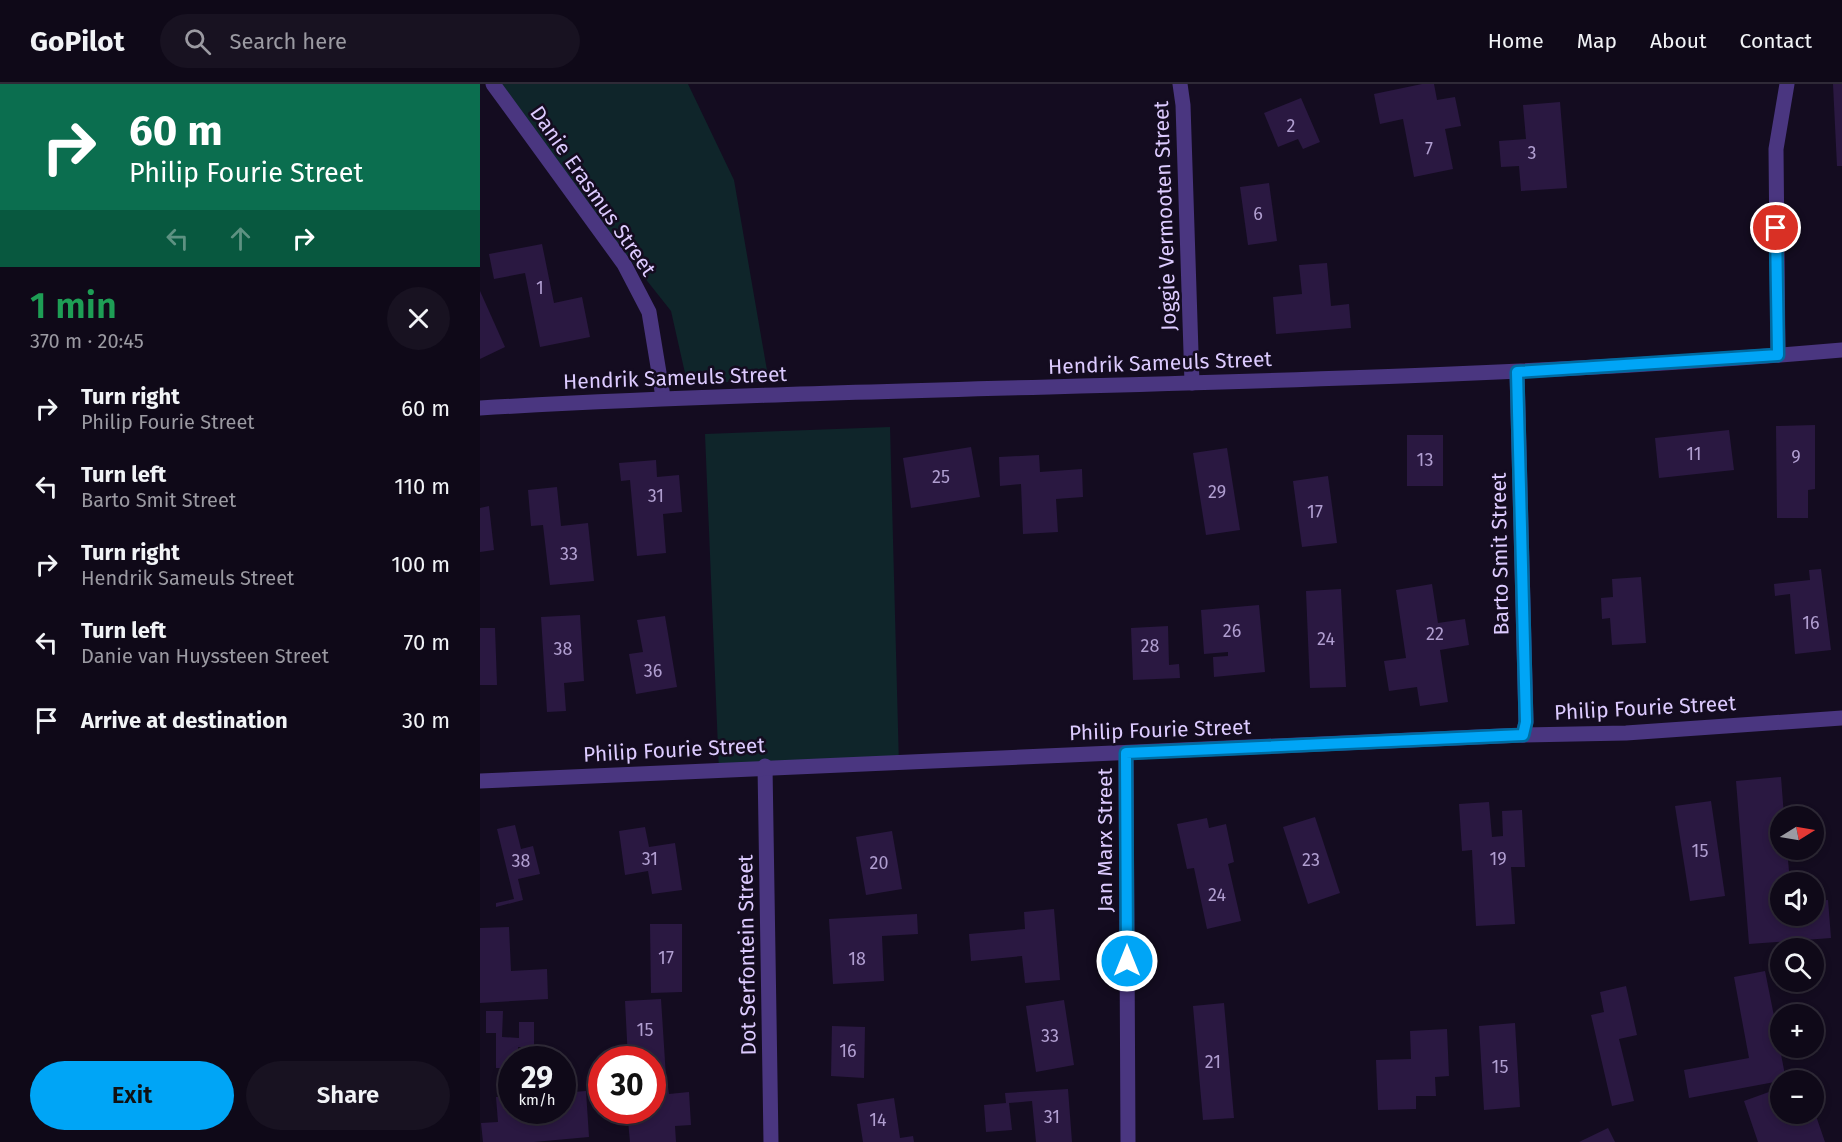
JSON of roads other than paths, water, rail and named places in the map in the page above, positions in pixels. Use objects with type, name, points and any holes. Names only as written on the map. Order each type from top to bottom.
[{"type":"street","name":"Danie Erasmus Street","points":[[493,84],[624,264],[637,287],[649,312],[663,398]]},
{"type":"street","name":"Joggie Vermooten Street","points":[[1180,84],[1183,105],[1192,383]]},
{"type":"street","points":[[1778,355],[1776,149],[1787,84]]},
{"type":"street","name":"Hendrik Sameuls Street","points":[[480,408],[663,398],[1517,372],[1842,350]]},
{"type":"street","name":"Barto Smit Street","points":[[1517,372],[1526,722],[1523,735]]},
{"type":"street","name":"Philip Fourie Street","points":[[480,781],[765,766],[1523,735],[1626,733],[1842,718]]},
{"type":"street","name":"Jan Marx Street","points":[[1126,753],[1128,1142]]},
{"type":"street","name":"Dot Serfontein Street","points":[[765,766],[771,1142]]}]
